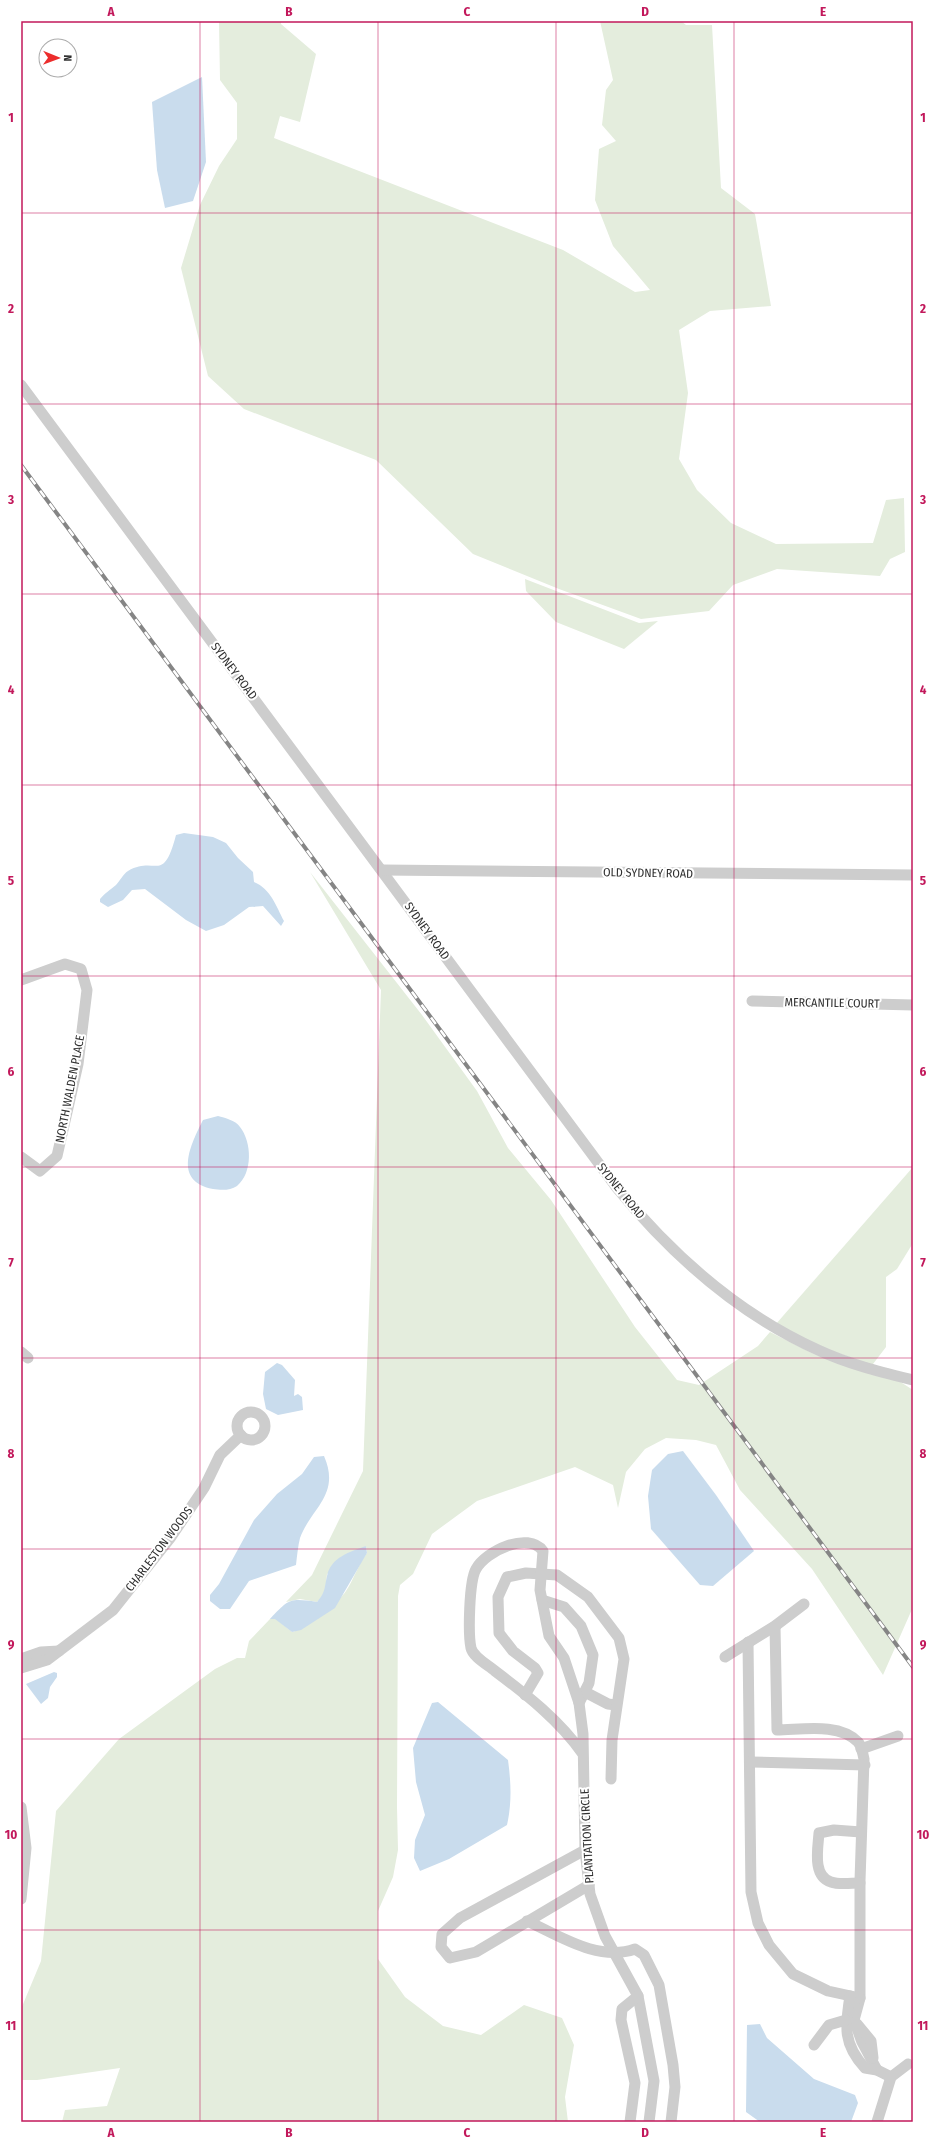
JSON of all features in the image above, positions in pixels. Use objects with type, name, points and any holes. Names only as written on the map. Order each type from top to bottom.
[{"type":"street","name":"SYDNEY ROAD","points":[[21,386],[618,1189],[651,1228],[691,1268],[732,1300],[774,1328],[818,1351],[869,1369],[913,1380]]},
{"type":"street","name":"OLD SYDNEY ROAD","points":[[382,870],[913,875]]},
{"type":"street","name":"NORTH WALDEN PLACE","points":[[21,980],[65,964],[82,969],[87,990],[78,1064],[57,1156],[40,1171],[21,1157]]},
{"type":"street","name":"MERCANTILE COURT","points":[[752,1001],[913,1005]]},
{"type":"street","name":"CHARLESTON WOODS","points":[[21,1668],[47,1660],[113,1610],[171,1537],[204,1488],[220,1455],[241,1435]]},
{"type":"street","name":"PLANTATION CIRCLE","points":[[583,1754],[570,1735],[525,1695],[483,1662],[471,1650],[469,1625],[476,1570],[488,1556],[514,1543],[531,1543],[540,1546],[543,1551],[540,1590],[549,1636],[564,1658],[579,1703],[583,1754],[585,1850],[590,1894],[605,1936],[638,1996],[654,2081],[649,2122]]},
{"type":"street","points":[[525,1695],[538,1673],[535,1668],[513,1651],[499,1633],[498,1597],[507,1577],[526,1573],[557,1575],[588,1597],[619,1638],[624,1659],[616,1705],[611,1779]]},
{"type":"street","points":[[542,1600],[564,1607],[581,1626],[593,1655],[590,1683],[579,1703]]},
{"type":"street","points":[[725,1657],[775,1626],[804,1604]]},
{"type":"street","points":[[775,1626],[776,1730],[832,1730],[847,1734],[858,1742],[861,1749],[864,1765],[855,2013],[842,2037],[849,2061],[856,2067],[874,2067],[891,2077]]},
{"type":"street","points":[[748,1642],[751,1892],[758,1923],[769,1945],[793,1974],[806,1982],[828,1991],[855,1997]]},
{"type":"street","points":[[21,1659],[41,1652],[62,1650]]},
{"type":"street","points":[[585,1692],[608,1704],[616,1705]]},
{"type":"street","points":[[861,1749],[898,1736]]},
{"type":"street","points":[[750,1762],[864,1765]]},
{"type":"street","points":[[21,1806],[26,1848],[21,1899]]},
{"type":"street","points":[[860,1883],[831,1882],[821,1875],[817,1859],[819,1833],[834,1830],[861,1832]]},
{"type":"street","points":[[585,1850],[460,1918],[442,1934],[441,1947],[450,1958],[476,1952],[589,1885]]},
{"type":"street","points":[[527,1922],[588,1949],[614,1953],[635,1950],[644,1956],[659,1985],[674,2065],[675,2087],[671,2122]]},
{"type":"street","points":[[630,2122],[635,2083],[621,2020],[622,2009],[638,1996]]},
{"type":"street","points":[[814,2045],[829,2025],[849,2022]]},
{"type":"street","points":[[849,2022],[862,2042],[874,2067]]},
{"type":"street","points":[[877,2122],[891,2077],[911,2060]]},
{"type":"green space","points":[[219,21],[281,21],[281,24],[316,54],[300,122],[280,116],[274,138],[563,250],[635,292],[650,290],[613,246],[595,200],[599,149],[616,141],[602,125],[606,90],[613,80],[600,21],[681,21],[686,25],[712,25],[721,188],[755,214],[771,306],[710,311],[679,330],[688,393],[679,459],[697,490],[731,523],[776,544],[873,543],[886,500],[904,498],[905,552],[890,559],[880,576],[777,569],[733,585],[709,611],[641,619],[559,589],[473,554],[376,460],[244,409],[208,376],[181,268],[200,205],[219,166],[237,139],[237,103],[220,80]]},
{"type":"green space","points":[[525,579],[639,623],[658,621],[624,649],[556,622],[526,591]]},
{"type":"green space","points":[[310,872],[422,1015],[477,1091],[508,1148],[551,1200],[635,1327],[677,1380],[699,1385],[758,1346],[770,1332],[816,1355],[899,1381],[913,1390],[913,1607],[883,1675],[812,1569],[740,1490],[716,1445],[696,1440],[666,1438],[645,1449],[626,1472],[618,1508],[613,1485],[575,1467],[477,1501],[432,1534],[413,1574],[400,1585],[398,1596],[398,1850],[393,1877],[378,1911],[378,1959],[405,1997],[443,2026],[481,2035],[524,2005],[562,2018],[574,2045],[565,2097],[568,2122],[62,2122],[65,2110],[107,2106],[120,2068],[37,2080],[21,2080],[21,2009],[41,1961],[56,1811],[119,1739],[215,1669],[237,1658],[245,1658],[249,1641],[270,1619],[275,1618],[292,1632],[313,1621],[329,1608],[346,1591],[367,1553],[366,1546],[327,1574],[325,1593],[317,1602],[300,1599],[286,1602],[312,1575],[363,1471],[381,990]]},
{"type":"green space","points":[[913,1167],[913,1243],[897,1269],[886,1277],[886,1347],[873,1364],[875,1366],[821,1347],[776,1324]]},
{"type":"water","points":[[202,77],[206,162],[193,201],[165,208],[157,170],[152,102]]},
{"type":"water","points":[[184,833],[213,837],[226,843],[238,858],[253,872],[254,882],[269,893],[284,921],[281,926],[263,906],[249,907],[224,925],[206,931],[186,920],[145,889],[132,890],[123,900],[108,907],[100,902],[100,899],[116,885],[128,871],[138,867],[158,866],[162,864],[167,859],[176,835]]},
{"type":"water","points":[[218,1116],[230,1120],[240,1127],[244,1133],[249,1149],[248,1166],[242,1180],[234,1188],[222,1190],[200,1185],[192,1178],[188,1160],[190,1150],[203,1120]]},
{"type":"water","points":[[277,1363],[282,1365],[295,1380],[294,1396],[298,1394],[302,1397],[303,1410],[278,1415],[266,1409],[263,1394],[265,1372]]},
{"type":"water","points":[[683,1451],[716,1495],[754,1551],[713,1586],[700,1585],[651,1529],[648,1496],[652,1470],[668,1454]]},
{"type":"water","points":[[324,1456],[328,1469],[329,1481],[327,1491],[300,1538],[296,1565],[249,1581],[230,1609],[220,1609],[210,1601],[210,1595],[219,1584],[254,1520],[277,1494],[302,1474],[314,1457]]},
{"type":"water","points":[[366,1546],[367,1553],[335,1608],[301,1630],[292,1632],[275,1619],[270,1619],[281,1607],[295,1600],[317,1602],[323,1592],[329,1570],[333,1564],[342,1556]]},
{"type":"water","points":[[54,1672],[57,1673],[57,1677],[50,1687],[48,1698],[41,1704],[26,1684]]},
{"type":"water","points":[[438,1702],[508,1760],[510,1809],[507,1825],[449,1859],[420,1871],[414,1858],[415,1840],[425,1815],[416,1782],[413,1748],[432,1703]]},
{"type":"water","points":[[760,2024],[767,2038],[814,2079],[855,2095],[858,2103],[851,2122],[760,2122],[746,2112],[747,2025]]},
{"type":"railway","points":[[21,465],[913,1667]]}]
